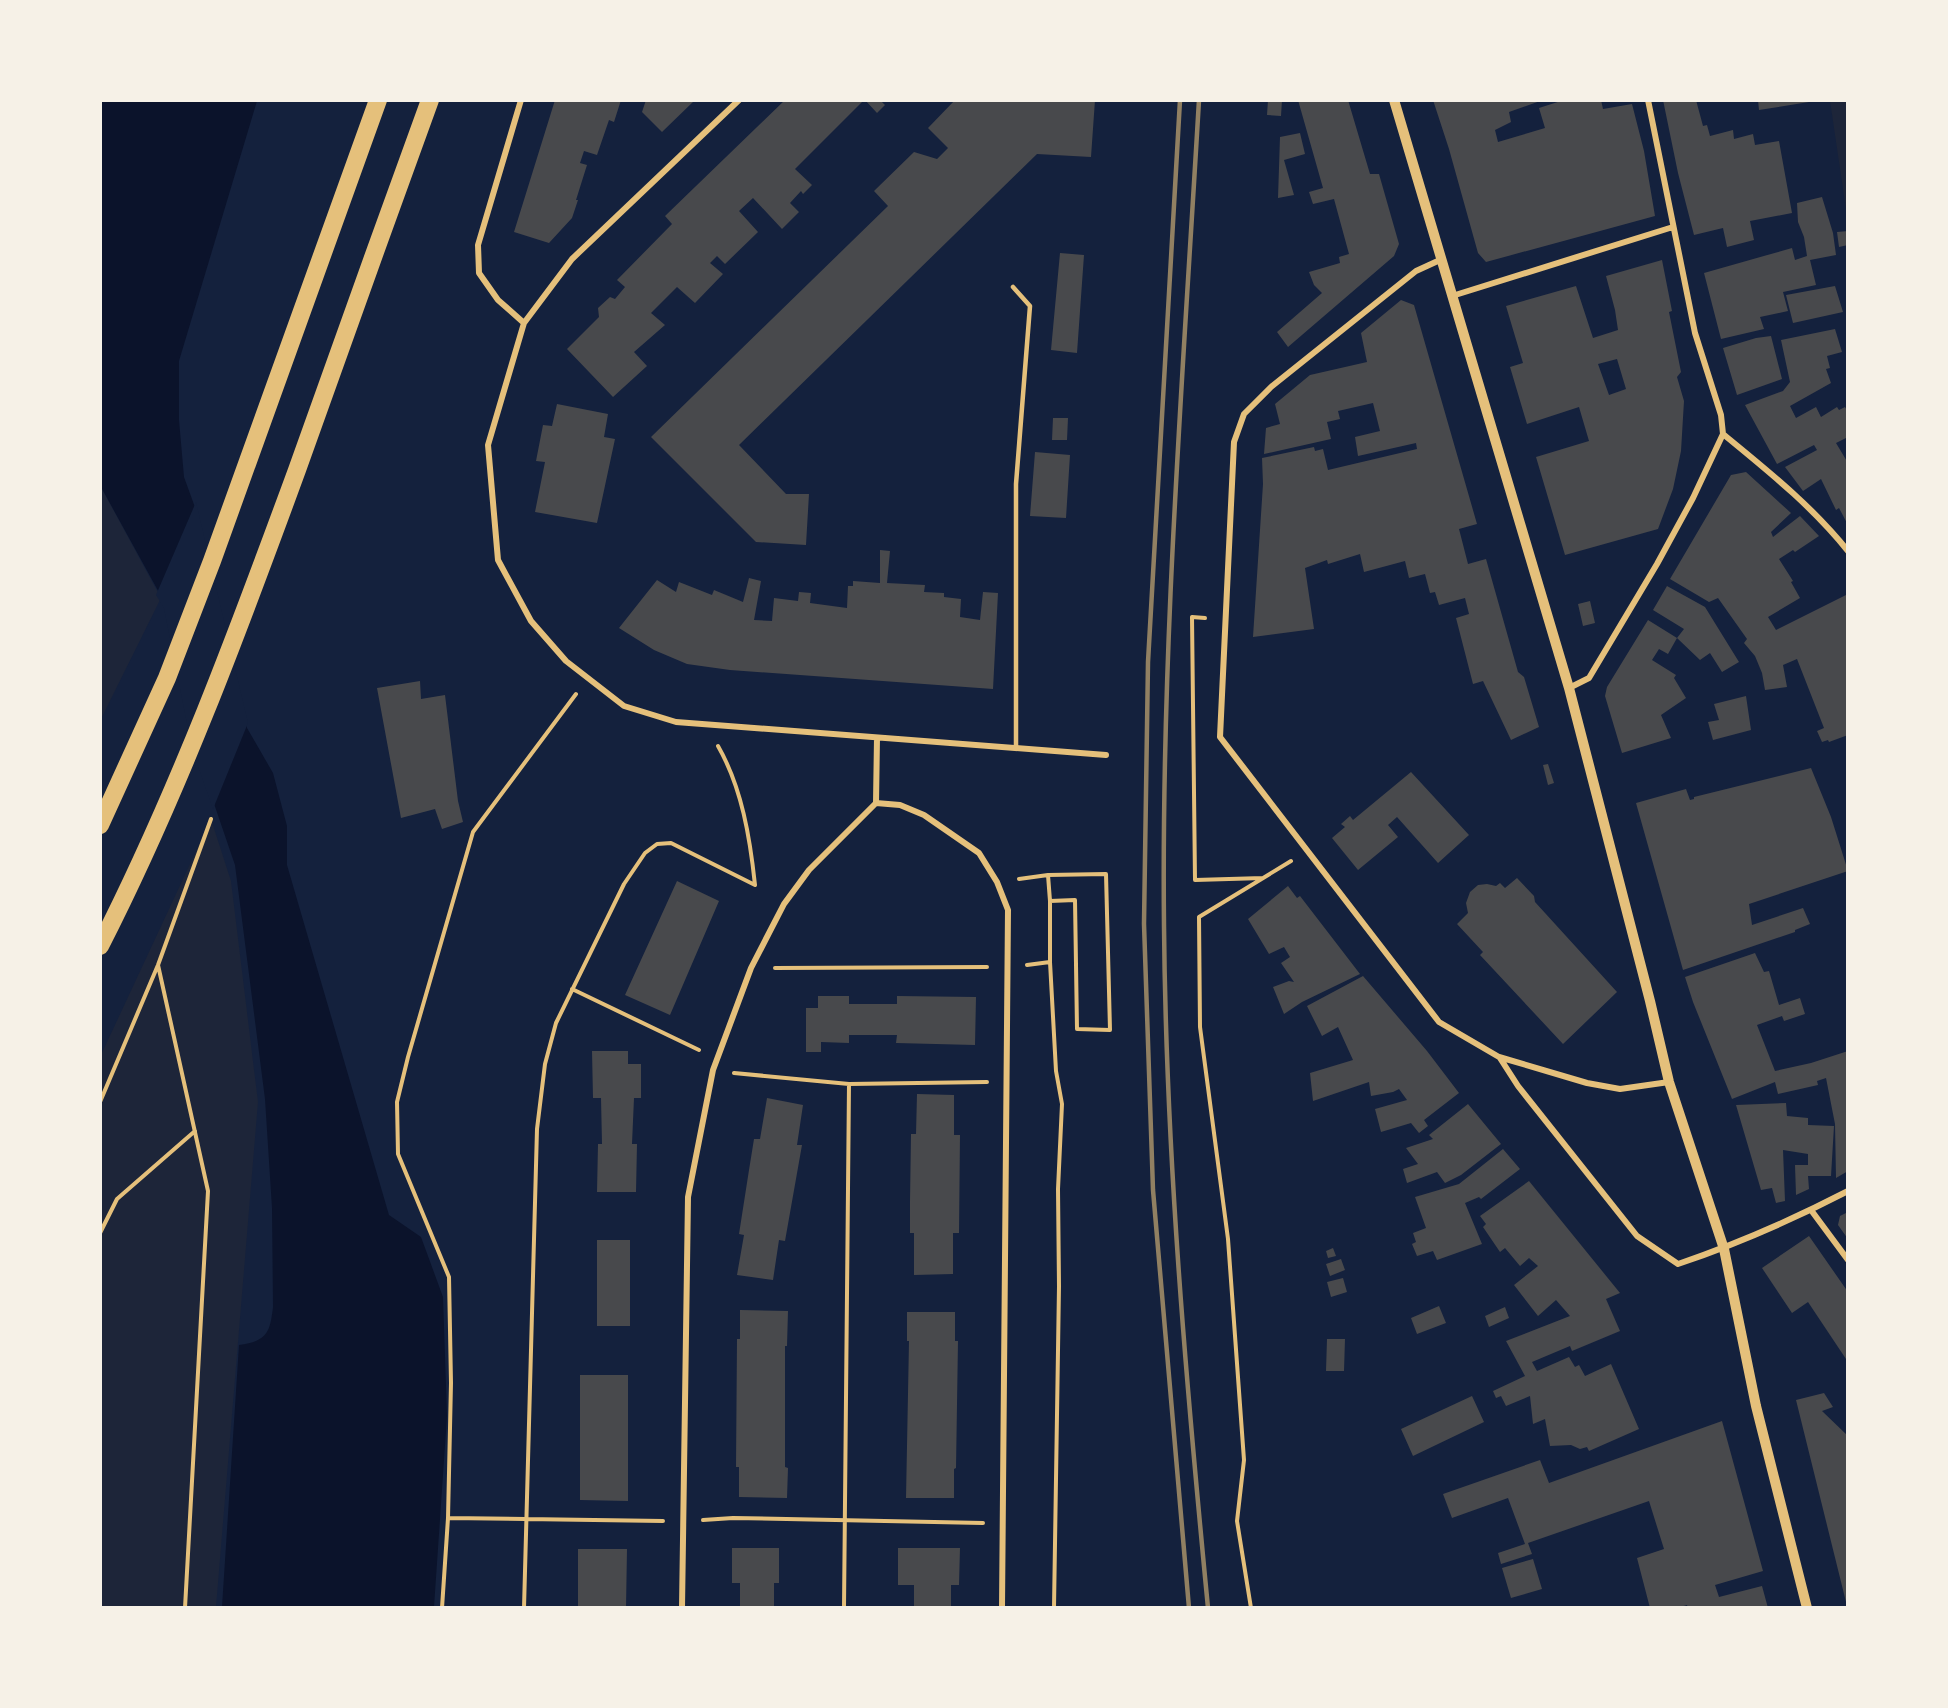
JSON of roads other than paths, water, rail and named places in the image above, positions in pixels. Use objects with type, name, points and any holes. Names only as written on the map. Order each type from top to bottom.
[{"type":"highway","points":[[100,825],[167,678],[212,561],[378,100]]},
{"type":"highway","points":[[100,946],[118,912],[189,752],[234,642],[430,100]]},
{"type":"street","points":[[521,100],[478,245],[479,273],[498,300],[524,323]]},
{"type":"street","points":[[739,100],[572,259],[524,323],[488,445],[498,560],[531,621],[566,662],[624,706],[676,722],[1106,754]]},
{"type":"street","points":[[1394,100],[1569,688],[1669,1082],[1724,1249],[1756,1406],[1807,1608]]},
{"type":"street","points":[[1569,688],[1589,678],[1658,564],[1723,434],[1721,416],[1695,333],[1648,100]]},
{"type":"street","points":[[1452,296],[1673,227]]},
{"type":"street","points":[[1440,260],[1416,271],[1271,387],[1244,414],[1234,442],[1220,737],[1439,1022],[1499,1057],[1587,1083],[1620,1089],[1669,1082]]},
{"type":"street","points":[[1723,434],[1786,486],[1824,522],[1848,550]]},
{"type":"street","points":[[682,1608],[688,1197],[713,1070],[751,968],[784,904],[810,870],[876,803],[877,738]]},
{"type":"street","points":[[876,803],[900,806],[924,815],[978,853],[997,882],[1008,910],[1002,1608]]},
{"type":"street","points":[[1499,1057],[1518,1086],[1636,1236],[1678,1264],[1724,1249],[1848,1191]]},
{"type":"street","points":[[1811,1210],[1848,1260]]},
{"type":"lane","points":[[1013,287],[1030,306],[1016,484],[1016,748]]},
{"type":"railway","points":[[1180,100],[1148,662],[1144,924],[1153,1190],[1189,1608]]},
{"type":"railway","points":[[1199,100],[1170,616],[1164,823],[1164,926],[1169,1097],[1178,1267],[1208,1608]]}]
